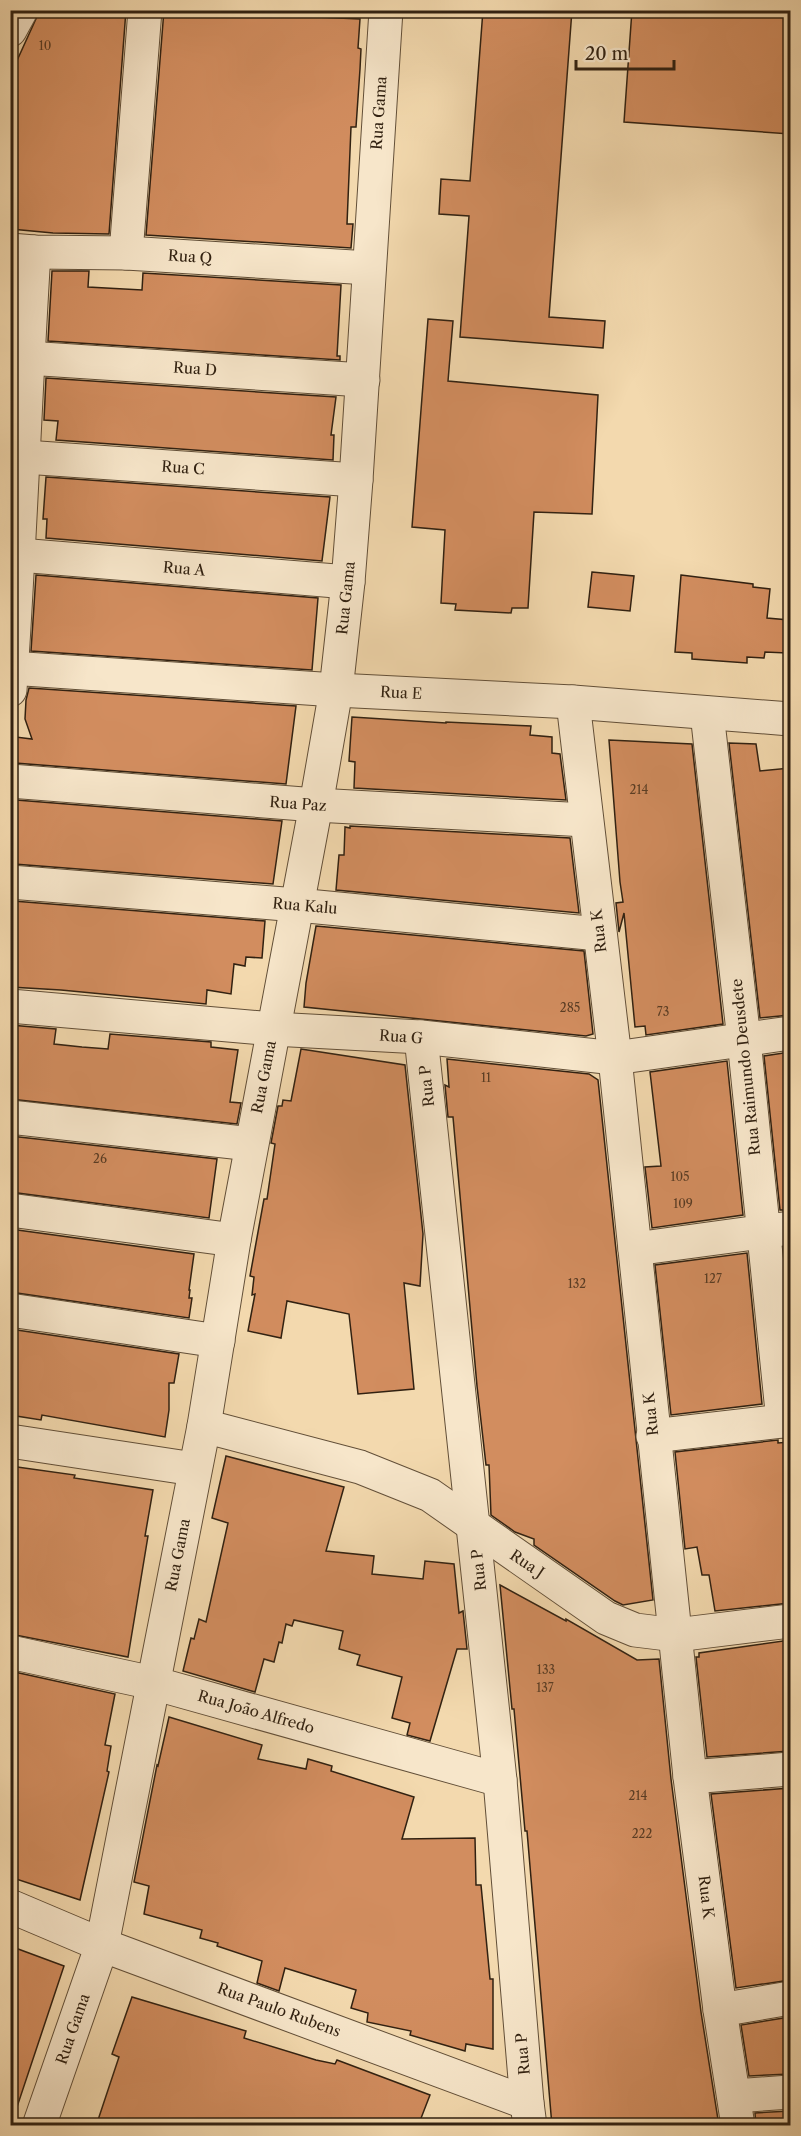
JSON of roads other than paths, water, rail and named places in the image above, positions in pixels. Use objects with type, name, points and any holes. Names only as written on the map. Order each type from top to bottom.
[{"type":"street","points":[[10,30],[21,10]]},
{"type":"street","points":[[126,253],[145,10]]},
{"type":"street","name":"Rua Gama","points":[[39,2126],[102,1945],[204,1426],[251,1144],[336,690],[356,480],[386,10]]},
{"type":"street","points":[[11,676],[20,555],[17,456],[27,358],[22,251]]},
{"type":"street","name":"Rua Q","points":[[22,251],[126,253],[369,268]]},
{"type":"street","name":"Rua D","points":[[27,358],[363,380]]},
{"type":"street","name":"Rua C","points":[[17,456],[356,480]]},
{"type":"street","name":"Rua A","points":[[20,555],[348,582]]},
{"type":"street","name":"Rua E","points":[[11,676],[573,702],[790,719]]},
{"type":"street","name":"Rua K","points":[[573,702],[615,1058],[690,1777],[720,2010],[736,2111]]},
{"type":"street","name":"Rua Raimundo Deusdete","points":[[707,713],[744,1040],[777,1230],[787,1420]]},
{"type":"street","name":"Rua Paz","points":[[10,781],[316,805],[586,820]]},
{"type":"street","name":"Rua Kalu","points":[[10,882],[297,905],[599,934]]},
{"type":"street","name":"Rua G","points":[[10,1006],[273,1029],[422,1037],[615,1058],[790,1033]]},
{"type":"street","name":"Rua P","points":[[422,1037],[500,1780],[529,2114]]},
{"type":"street","points":[[10,1117],[251,1144]]},
{"type":"street","points":[[10,1210],[234,1240]]},
{"type":"street","points":[[635,1249],[777,1230]]},
{"type":"street","points":[[10,1310],[218,1341]]},
{"type":"street","points":[[653,1436],[787,1420]]},
{"type":"street","name":"Rua J","points":[[204,1426],[360,1467],[430,1495],[474,1528],[606,1618],[635,1630],[676,1635],[790,1621]]},
{"type":"street","points":[[10,1441],[194,1469]]},
{"type":"street","name":"Rua João Alfredo","points":[[10,1652],[153,1683],[500,1780]]},
{"type":"street","points":[[690,1777],[790,1769]]},
{"type":"street","name":"Rua Paulo Rubens","points":[[10,1906],[102,1945],[529,2114]]},
{"type":"street","points":[[720,2010],[790,1998]]},
{"type":"street","points":[[736,2111],[790,2092]]},
{"type":"street","points":[[10,2121],[19,2126]]}]
